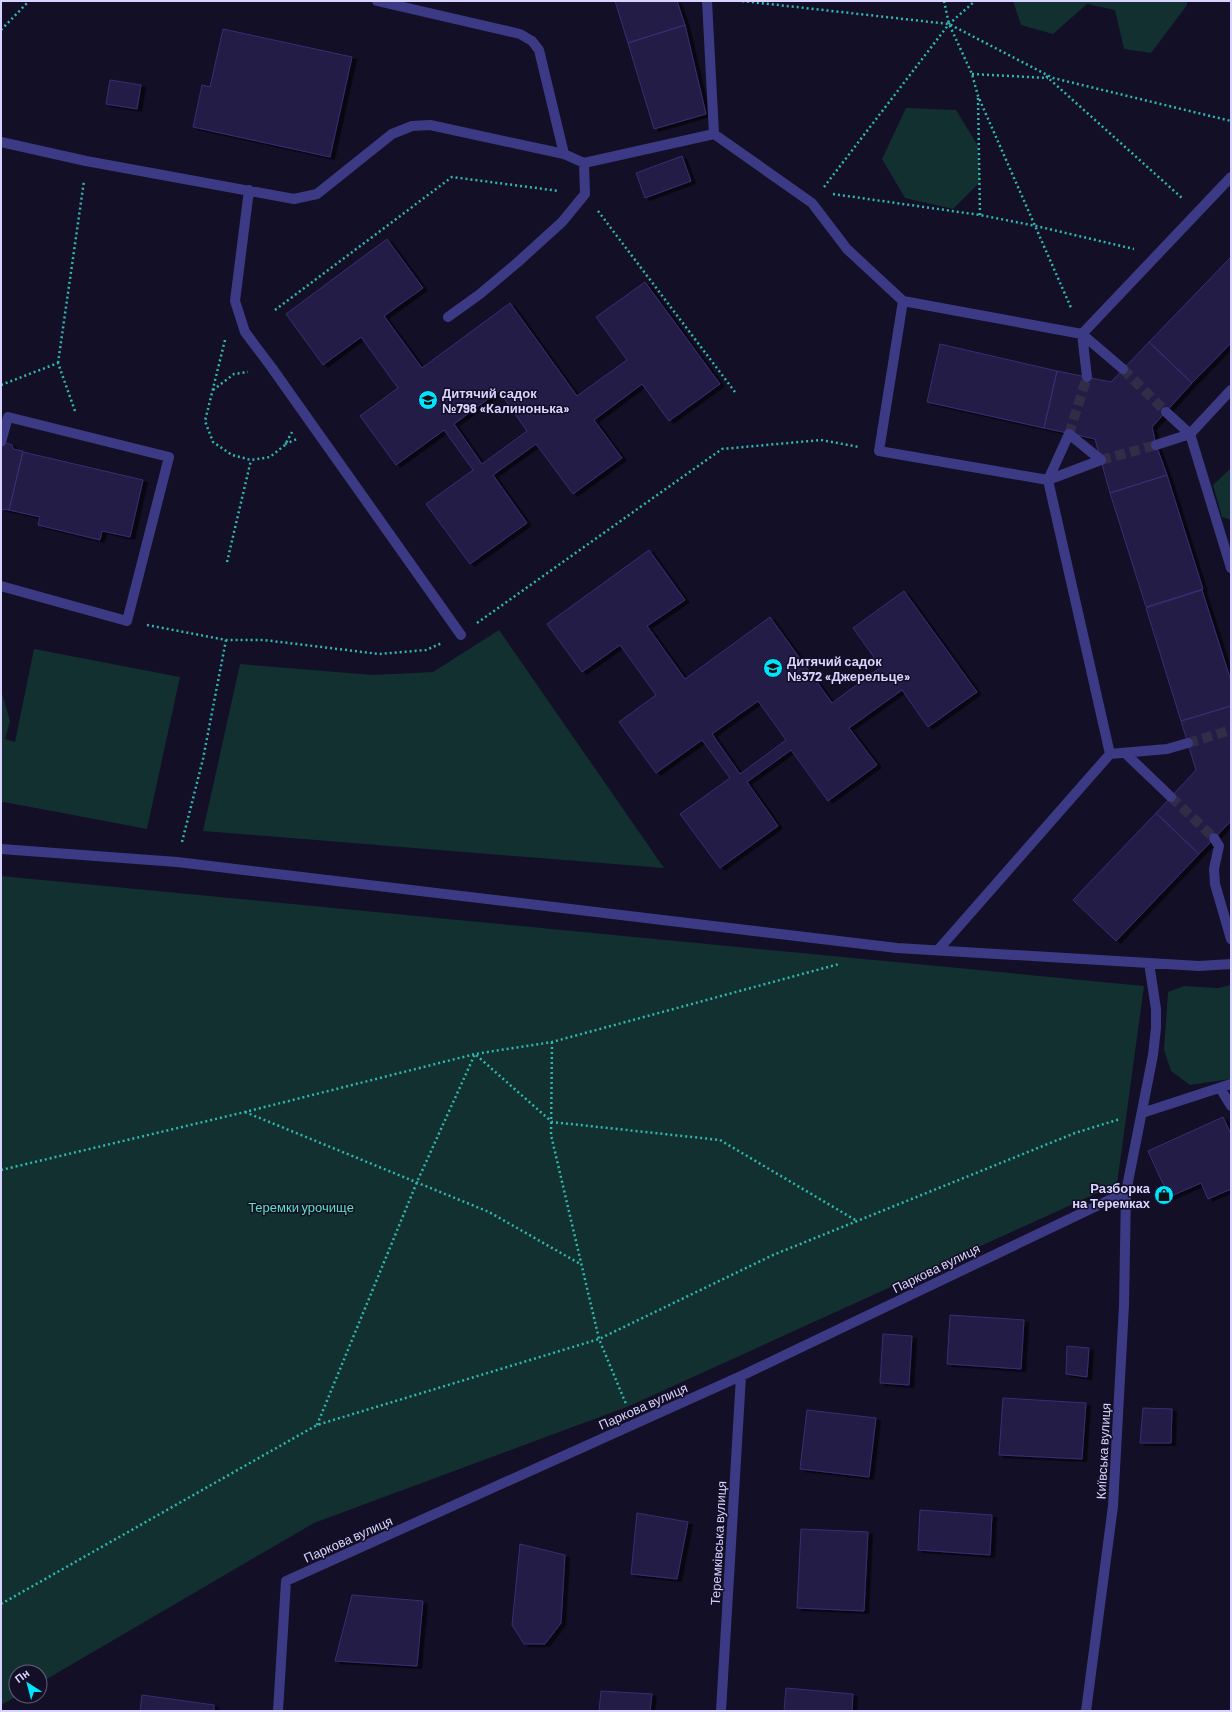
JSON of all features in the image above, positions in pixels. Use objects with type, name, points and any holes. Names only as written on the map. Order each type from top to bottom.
[{"type":"street","points":[[377,1],[520,34],[532,41],[539,50],[564,154]]},
{"type":"street","points":[[707,1],[714,134]]},
{"type":"street","points":[[1,142],[86,160],[294,199],[317,194],[392,134],[412,126],[430,125],[564,154],[584,163],[714,134],[812,203],[846,249],[903,301],[1082,334],[1123,369]]},
{"type":"street","points":[[448,317],[480,294],[562,222],[585,194],[584,163]]},
{"type":"street","points":[[1082,334],[1231,176]]},
{"type":"street","points":[[249,190],[235,301],[245,332],[281,380],[461,635]]},
{"type":"street","points":[[903,301],[879,451],[1048,480],[1101,460],[1069,434],[1048,480],[1110,754]]},
{"type":"street","points":[[1082,334],[1087,377]]},
{"type":"street","points":[[1156,444],[1190,434],[1231,390]]},
{"type":"street","points":[[1166,412],[1190,434],[1231,568]]},
{"type":"street","points":[[1,442],[8,417],[169,457],[127,621],[1,586]]},
{"type":"street","points":[[938,950],[1110,754],[1167,749],[1188,743]]},
{"type":"street","points":[[1125,753],[1171,797]]},
{"type":"street","points":[[1214,838],[1219,846],[1214,869],[1215,884],[1231,939]]},
{"type":"street","points":[[1,849],[177,862],[889,947],[1199,966],[1231,964]]},
{"type":"street","name":"Київська вулиця","points":[[1086,1711],[1113,1506],[1124,1305],[1126,1192],[1142,1113],[1156,1028],[1156,1009],[1150,963]]},
{"type":"street","points":[[1142,1113],[1231,1084]]},
{"type":"street","points":[[1220,1088],[1231,1106]]},
{"type":"street","name":"Паркова вулиця","points":[[278,1711],[286,1581],[741,1376],[1126,1192]]},
{"type":"street","name":"Теремківська вулиця","points":[[721,1711],[741,1376]]},
{"type":"path","points":[[1,30],[29,1]]},
{"type":"path","points":[[742,1],[949,24],[1053,78],[1231,121]]},
{"type":"path","points":[[944,1],[949,24],[972,74],[978,96],[1082,334]]},
{"type":"path","points":[[812,203],[949,24],[975,1]]},
{"type":"path","points":[[1042,73],[1198,212]]},
{"type":"path","points":[[972,74],[1053,78]]},
{"type":"path","points":[[978,96],[980,216]]},
{"type":"path","points":[[83,436],[58,363],[86,160]]},
{"type":"path","points":[[820,192],[1036,226],[1158,254]]},
{"type":"path","points":[[226,338],[205,421],[212,442],[232,455],[251,460],[270,457],[285,445],[296,425],[299,406]]},
{"type":"path","points":[[1,385],[58,363]]},
{"type":"path","points":[[212,391],[234,374],[258,371],[281,380]]},
{"type":"path","points":[[127,621],[226,640],[264,640],[379,654],[426,650],[461,635],[722,449],[822,440],[879,451]]},
{"type":"path","points":[[227,562],[251,460]]},
{"type":"path","points":[[177,862],[203,759],[226,640]]},
{"type":"path","points":[[1,1170],[245,1112],[475,1054],[552,1042],[843,963]]},
{"type":"path","points":[[552,1042],[551,1135],[599,1339],[627,1407],[629,1426]]},
{"type":"path","points":[[475,1054],[552,1122],[720,1140],[857,1221]]},
{"type":"path","points":[[317,1425],[417,1182],[475,1054]]},
{"type":"path","points":[[245,1112],[489,1212],[582,1265]]},
{"type":"path","points":[[1,1604],[317,1425],[599,1339],[773,1255],[1075,1133],[1142,1113]]},
{"type":"green space","points":[[1013,1],[1187,1],[1187,5],[1151,53],[1124,49],[1115,10],[1087,4],[1053,34],[1021,25]]},
{"type":"green space","points":[[906,108],[956,110],[978,146],[980,182],[953,209],[905,198],[882,159]]},
{"type":"green space","points":[[1231,468],[1231,520],[1222,517],[1213,485]]},
{"type":"green space","points":[[499,630],[664,868],[203,831],[240,664],[373,675],[433,672]]},
{"type":"green space","points":[[34,649],[180,677],[147,829],[4,802],[1,803],[1,690],[10,721],[5,739],[15,742]]},
{"type":"green space","name":"Теремки урочище","points":[[1,876],[1144,986],[1117,1184],[627,1407],[314,1523],[48,1678],[48,1664],[8,1664],[8,1701],[1,1705]]},
{"type":"green space","points":[[1231,985],[1231,1079],[1190,1085],[1171,1071],[1164,1050],[1168,992],[1184,986],[1218,988]]},
{"type":"building","points":[[615,1],[677,1],[685,25],[628,43]]},
{"type":"building","points":[[685,25],[706,114],[654,129],[628,43]]},
{"type":"building","points":[[223,29],[352,57],[330,157],[193,127],[202,85],[210,87]]},
{"type":"building","points":[[110,80],[141,85],[137,109],[106,104]]},
{"type":"building","points":[[682,156],[691,181],[645,198],[636,173]]},
{"type":"building","points":[[387,239],[423,288],[384,316],[422,368],[510,303],[577,396],[627,360],[596,317],[645,282],[720,384],[669,421],[642,384],[594,420],[622,458],[573,494],[536,444],[493,475],[527,523],[470,564],[426,504],[473,470],[444,430],[396,465],[360,416],[398,388],[361,337],[323,365],[286,314]],"holes":[[[499,391],[527,431],[482,464],[454,424]]]},
{"type":"building","points":[[1231,257],[1231,343],[1192,383],[1149,342]]},
{"type":"building","points":[[1149,342],[1192,383],[1152,427],[1156,445],[1167,475],[1110,493],[1095,439],[1044,428],[1057,371],[1111,382]]},
{"type":"building","points":[[940,344],[1057,371],[1044,428],[927,402]]},
{"type":"building","points":[[1,441],[12,445],[13,449],[23,451],[9,510],[1,509]]},
{"type":"building","points":[[23,452],[143,480],[130,537],[102,531],[100,540],[38,525],[40,517],[9,510]]},
{"type":"building","points":[[1167,475],[1203,589],[1146,607],[1110,493]]},
{"type":"building","points":[[649,550],[685,600],[647,626],[685,679],[770,617],[832,703],[881,667],[853,628],[904,591],[977,692],[928,727],[902,690],[849,728],[877,765],[828,801],[791,750],[747,782],[778,826],[720,868],[680,814],[730,778],[702,740],[656,773],[619,722],[656,695],[620,645],[582,672],[547,624]],"holes":[[[758,701],[786,740],[740,774],[712,734]]]},
{"type":"building","points":[[1202,590],[1231,681],[1231,706],[1181,721],[1146,608]]},
{"type":"building","points":[[1231,706],[1231,821],[1199,854],[1156,813],[1196,770],[1181,721]]},
{"type":"building","points":[[1156,813],[1199,854],[1116,941],[1073,900]]},
{"type":"building","points":[[1223,1117],[1231,1134],[1231,1189],[1208,1199],[1201,1183],[1169,1197],[1148,1151]]},
{"type":"building","points":[[950,1315],[1024,1320],[1021,1369],[947,1364]]},
{"type":"building","points":[[883,1334],[912,1336],[909,1385],[880,1383]]},
{"type":"building","points":[[1067,1346],[1089,1348],[1087,1377],[1066,1374]]},
{"type":"building","points":[[1003,1398],[1086,1403],[1082,1459],[999,1455]]},
{"type":"building","points":[[1143,1408],[1172,1409],[1171,1443],[1140,1443]]},
{"type":"building","points":[[807,1410],[876,1418],[869,1477],[800,1469]]},
{"type":"building","points":[[920,1510],[992,1515],[990,1555],[918,1550]]},
{"type":"building","points":[[637,1513],[688,1522],[677,1579],[631,1574]]},
{"type":"building","points":[[801,1529],[868,1532],[864,1611],[797,1608]]},
{"type":"building","points":[[520,1544],[565,1555],[561,1623],[545,1644],[524,1644],[512,1625]]},
{"type":"building","points":[[352,1595],[423,1601],[417,1666],[335,1661]]},
{"type":"building","points":[[786,1688],[853,1694],[852,1711],[784,1711]]},
{"type":"building","points":[[601,1691],[652,1694],[650,1711],[599,1711]]},
{"type":"building","points":[[142,1695],[214,1705],[214,1711],[140,1711]]},
{"type":"tunnel","points":[[1123,369],[1166,412]]},
{"type":"tunnel","points":[[1069,434],[1087,377]]},
{"type":"tunnel","points":[[1101,460],[1156,445]]},
{"type":"tunnel","points":[[1188,743],[1231,730]]},
{"type":"tunnel","points":[[1171,797],[1214,838]]},
{"type":"place","name":"Дитячий садок №798 «Калинонька»","points":[[428,400]]},
{"type":"place","name":"Дитячий садок №372 «Джерельце»","points":[[773,668]]},
{"type":"place","name":"Разборка на Теремках","points":[[1164,1195]]}]
